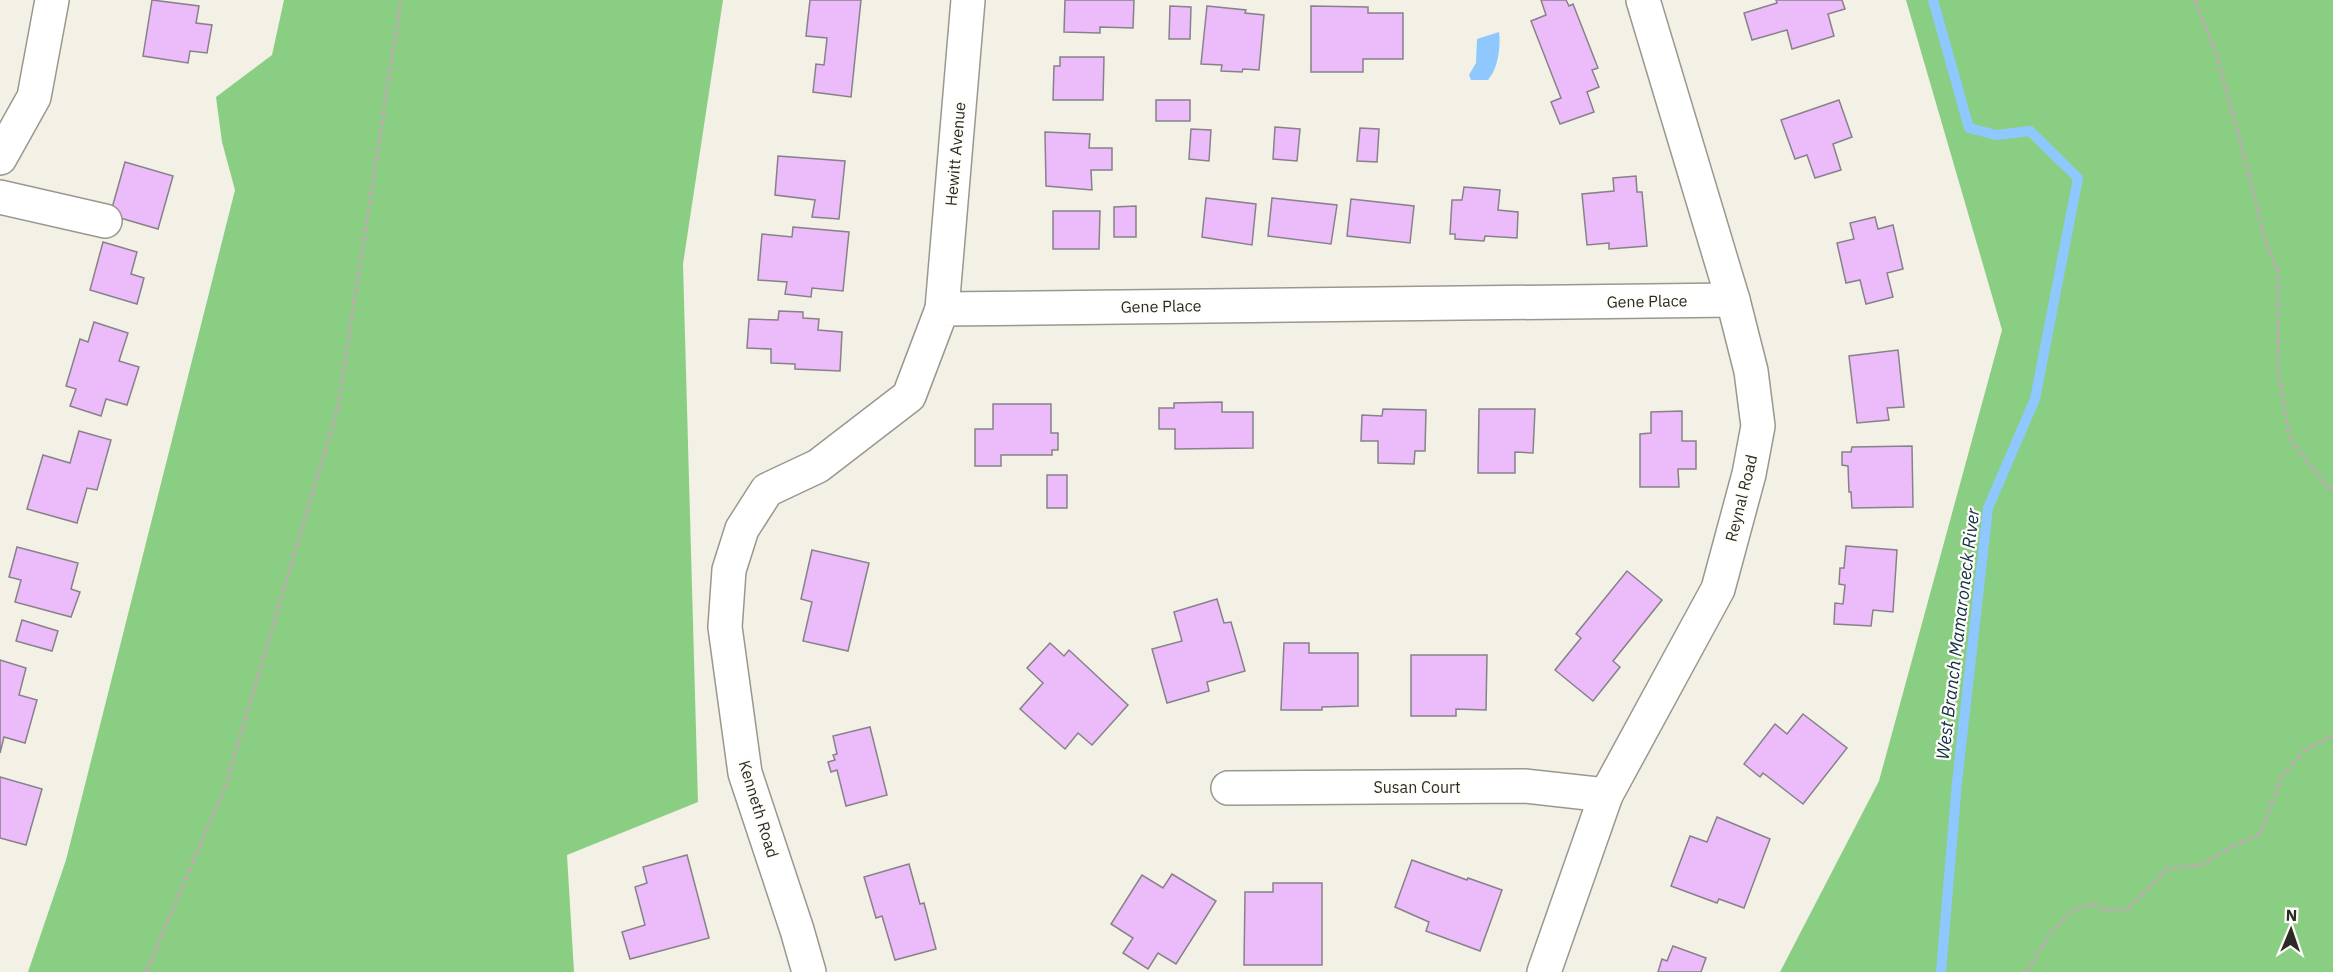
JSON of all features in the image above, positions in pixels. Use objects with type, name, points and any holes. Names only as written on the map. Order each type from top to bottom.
[{"type":"street","points":[[0,158],[33,97],[52,0]]},
{"type":"street","name":"Hewitt Avenue","points":[[942,309],[968,0]]},
{"type":"street","name":"Reynal Road","points":[[1544,972],[1606,795],[1718,589],[1749,474],[1758,426],[1751,371],[1733,300],[1643,0]]},
{"type":"street","points":[[0,197],[105,221]]},
{"type":"street","name":"Gene Place","points":[[942,309],[1733,300]]},
{"type":"street","name":"Kenneth Road","points":[[809,972],[745,773],[724,627],[729,570],[742,529],[767,490],[818,466],[909,396],[942,309]]},
{"type":"street","name":"Susan Court","points":[[1228,788],[1524,786],[1606,795]]},
{"type":"path","points":[[146,972],[225,787],[338,406],[401,0]]},
{"type":"path","points":[[2195,0],[2222,74],[2267,248],[2278,271],[2278,369],[2288,430],[2293,444],[2333,493]]},
{"type":"path","points":[[2026,972],[2050,934],[2071,911],[2092,903],[2106,910],[2128,909],[2167,869],[2201,865],[2235,845],[2260,834],[2282,776],[2304,751],[2333,735]]},
{"type":"green space","points":[[284,0],[723,0],[683,264],[698,802],[567,855],[574,972],[28,972],[66,860],[235,190],[222,142],[216,97],[272,55]]},
{"type":"green space","points":[[1906,0],[2333,0],[2333,972],[1780,972],[1879,781],[2002,330]]},
{"type":"water","points":[[1499,32],[1500,44],[1494,70],[1488,80],[1471,80],[1469,75],[1476,63],[1477,39]]},
{"type":"building","points":[[152,0],[199,6],[196,23],[212,25],[207,53],[190,51],[188,63],[143,56]]},
{"type":"building","points":[[810,0],[861,0],[851,97],[813,92],[816,64],[824,65],[827,38],[806,36]]},
{"type":"building","points":[[1065,0],[1134,0],[1133,28],[1100,27],[1100,33],[1064,32]]},
{"type":"building","points":[[1541,0],[1566,0],[1569,6],[1573,4],[1598,68],[1592,70],[1599,87],[1587,92],[1594,112],[1560,124],[1551,102],[1561,98],[1531,21],[1546,15]]},
{"type":"building","points":[[1776,0],[1842,0],[1845,9],[1828,14],[1834,36],[1792,49],[1787,30],[1752,40],[1744,13],[1777,3]]},
{"type":"building","points":[[1170,6],[1191,7],[1190,39],[1169,39]]},
{"type":"building","points":[[1207,6],[1246,10],[1245,13],[1264,15],[1259,70],[1221,71],[1222,65],[1201,64]]},
{"type":"building","points":[[1311,6],[1368,7],[1368,13],[1403,13],[1403,59],[1363,59],[1363,72],[1311,72]]},
{"type":"building","points":[[1060,57],[1104,57],[1103,100],[1053,100],[1054,66],[1060,66]]},
{"type":"building","points":[[1156,100],[1190,100],[1190,121],[1156,121]]},
{"type":"building","points":[[1839,100],[1852,137],[1833,144],[1841,170],[1815,178],[1807,155],[1795,159],[1781,120]]},
{"type":"building","points":[[1275,127],[1300,129],[1297,161],[1273,159]]},
{"type":"building","points":[[1360,128],[1379,129],[1377,162],[1357,161]]},
{"type":"building","points":[[1191,129],[1211,130],[1209,161],[1189,159]]},
{"type":"building","points":[[1045,132],[1090,134],[1089,148],[1112,148],[1112,170],[1091,170],[1092,190],[1046,186]]},
{"type":"building","points":[[778,156],[845,161],[839,219],[812,217],[815,200],[775,195]]},
{"type":"building","points":[[125,162],[173,176],[158,229],[110,215]]},
{"type":"building","points":[[1636,176],[1637,192],[1642,192],[1647,246],[1609,249],[1609,243],[1587,245],[1582,194],[1614,191],[1613,178]]},
{"type":"building","points":[[1464,187],[1500,190],[1498,210],[1518,212],[1517,238],[1485,236],[1484,241],[1455,239],[1455,234],[1450,234],[1452,200],[1462,200]]},
{"type":"building","points":[[1206,198],[1256,204],[1252,245],[1202,237]]},
{"type":"building","points":[[1272,198],[1337,205],[1331,244],[1268,236]]},
{"type":"building","points":[[1351,199],[1414,206],[1410,243],[1347,236]]},
{"type":"building","points":[[1136,206],[1136,237],[1114,237],[1114,207]]},
{"type":"building","points":[[1053,211],[1100,211],[1099,249],[1053,249]]},
{"type":"building","points":[[1875,217],[1878,229],[1893,225],[1903,269],[1887,273],[1893,297],[1866,304],[1860,280],[1846,283],[1837,243],[1854,239],[1850,223]]},
{"type":"building","points":[[793,227],[849,232],[843,291],[812,288],[811,297],[785,294],[787,282],[758,280],[762,234],[792,237]]},
{"type":"building","points":[[103,242],[137,252],[131,274],[144,278],[137,304],[90,290]]},
{"type":"building","points":[[779,311],[803,312],[803,318],[819,319],[818,330],[842,332],[840,371],[795,369],[795,364],[771,363],[771,349],[747,348],[749,319],[778,320]]},
{"type":"building","points":[[94,322],[128,333],[119,361],[139,367],[127,405],[106,399],[101,416],[70,406],[76,389],[66,386],[80,339],[88,342]]},
{"type":"building","points":[[1898,350],[1904,407],[1887,408],[1889,420],[1857,423],[1849,356]]},
{"type":"building","points":[[1222,402],[1222,412],[1253,412],[1253,448],[1175,449],[1175,429],[1159,429],[1159,408],[1174,408],[1174,403]]},
{"type":"building","points":[[993,404],[1051,404],[1051,433],[1058,433],[1058,450],[1052,450],[1052,455],[1001,455],[1001,466],[975,466],[975,429],[993,429]]},
{"type":"building","points":[[1383,409],[1426,410],[1425,451],[1415,451],[1414,464],[1378,463],[1378,441],[1361,441],[1362,415],[1382,416]]},
{"type":"building","points":[[1479,409],[1535,409],[1533,453],[1515,452],[1515,473],[1478,473]]},
{"type":"building","points":[[1682,411],[1682,441],[1696,441],[1696,469],[1678,469],[1679,487],[1640,487],[1640,434],[1651,433],[1651,412]]},
{"type":"building","points":[[79,431],[111,440],[97,490],[87,488],[77,523],[27,509],[43,455],[70,463]]},
{"type":"building","points":[[1912,446],[1913,507],[1852,508],[1848,466],[1842,465],[1842,452],[1851,452],[1852,447]]},
{"type":"building","points":[[1047,475],[1067,475],[1067,508],[1047,508]]},
{"type":"building","points":[[1846,546],[1897,550],[1893,612],[1873,610],[1871,626],[1834,624],[1835,603],[1843,604],[1845,585],[1839,584],[1840,568],[1844,568]]},
{"type":"building","points":[[17,547],[78,563],[71,589],[80,592],[71,617],[15,602],[21,580],[9,577]]},
{"type":"building","points":[[812,550],[869,563],[848,651],[803,641],[812,602],[801,599]]},
{"type":"building","points":[[1627,571],[1662,600],[1613,661],[1620,667],[1593,701],[1555,670],[1581,638],[1576,634]]},
{"type":"building","points":[[1217,599],[1224,623],[1231,622],[1245,671],[1207,682],[1209,691],[1167,703],[1152,649],[1182,641],[1174,612]]},
{"type":"building","points":[[22,620],[58,631],[52,651],[16,641]]},
{"type":"building","points":[[1050,643],[1064,656],[1069,650],[1128,705],[1092,745],[1078,733],[1065,749],[1020,709],[1043,683],[1027,668]]},
{"type":"building","points":[[1284,643],[1309,643],[1309,653],[1358,653],[1358,706],[1322,707],[1322,710],[1281,710]]},
{"type":"building","points":[[1411,655],[1487,655],[1486,710],[1456,709],[1456,716],[1411,716]]},
{"type":"building","points":[[0,660],[26,668],[19,695],[37,700],[25,743],[4,737],[0,753]]},
{"type":"building","points":[[1803,714],[1847,748],[1803,804],[1763,773],[1760,777],[1744,764],[1775,724],[1787,734]]},
{"type":"building","points":[[870,727],[887,795],[846,806],[837,770],[831,772],[828,762],[835,760],[833,755],[837,754],[833,736]]},
{"type":"building","points":[[0,777],[42,789],[26,845],[0,838]]},
{"type":"building","points":[[1717,817],[1770,839],[1744,908],[1719,899],[1717,903],[1671,886],[1690,836],[1707,842]]},
{"type":"building","points":[[687,855],[709,938],[630,959],[622,932],[645,925],[635,887],[647,883],[643,867]]},
{"type":"building","points":[[1412,860],[1502,890],[1480,951],[1426,931],[1429,922],[1395,907]]},
{"type":"building","points":[[909,864],[920,904],[924,903],[936,949],[895,960],[882,916],[876,918],[864,877]]},
{"type":"building","points":[[1172,874],[1216,901],[1176,964],[1158,953],[1148,969],[1123,953],[1133,938],[1111,924],[1142,875],[1163,888]]},
{"type":"building","points":[[1273,883],[1322,883],[1322,965],[1244,965],[1245,892],[1273,892]]},
{"type":"building","points":[[1673,946],[1706,958],[1701,972],[1658,972],[1662,959],[1667,961]]},
{"type":"waterway","name":"West Branch Mamaroneck River","points":[[1933,0],[1969,128],[1996,135],[2030,131],[2078,178],[2035,399],[1988,508],[1957,782],[1941,972]]}]
